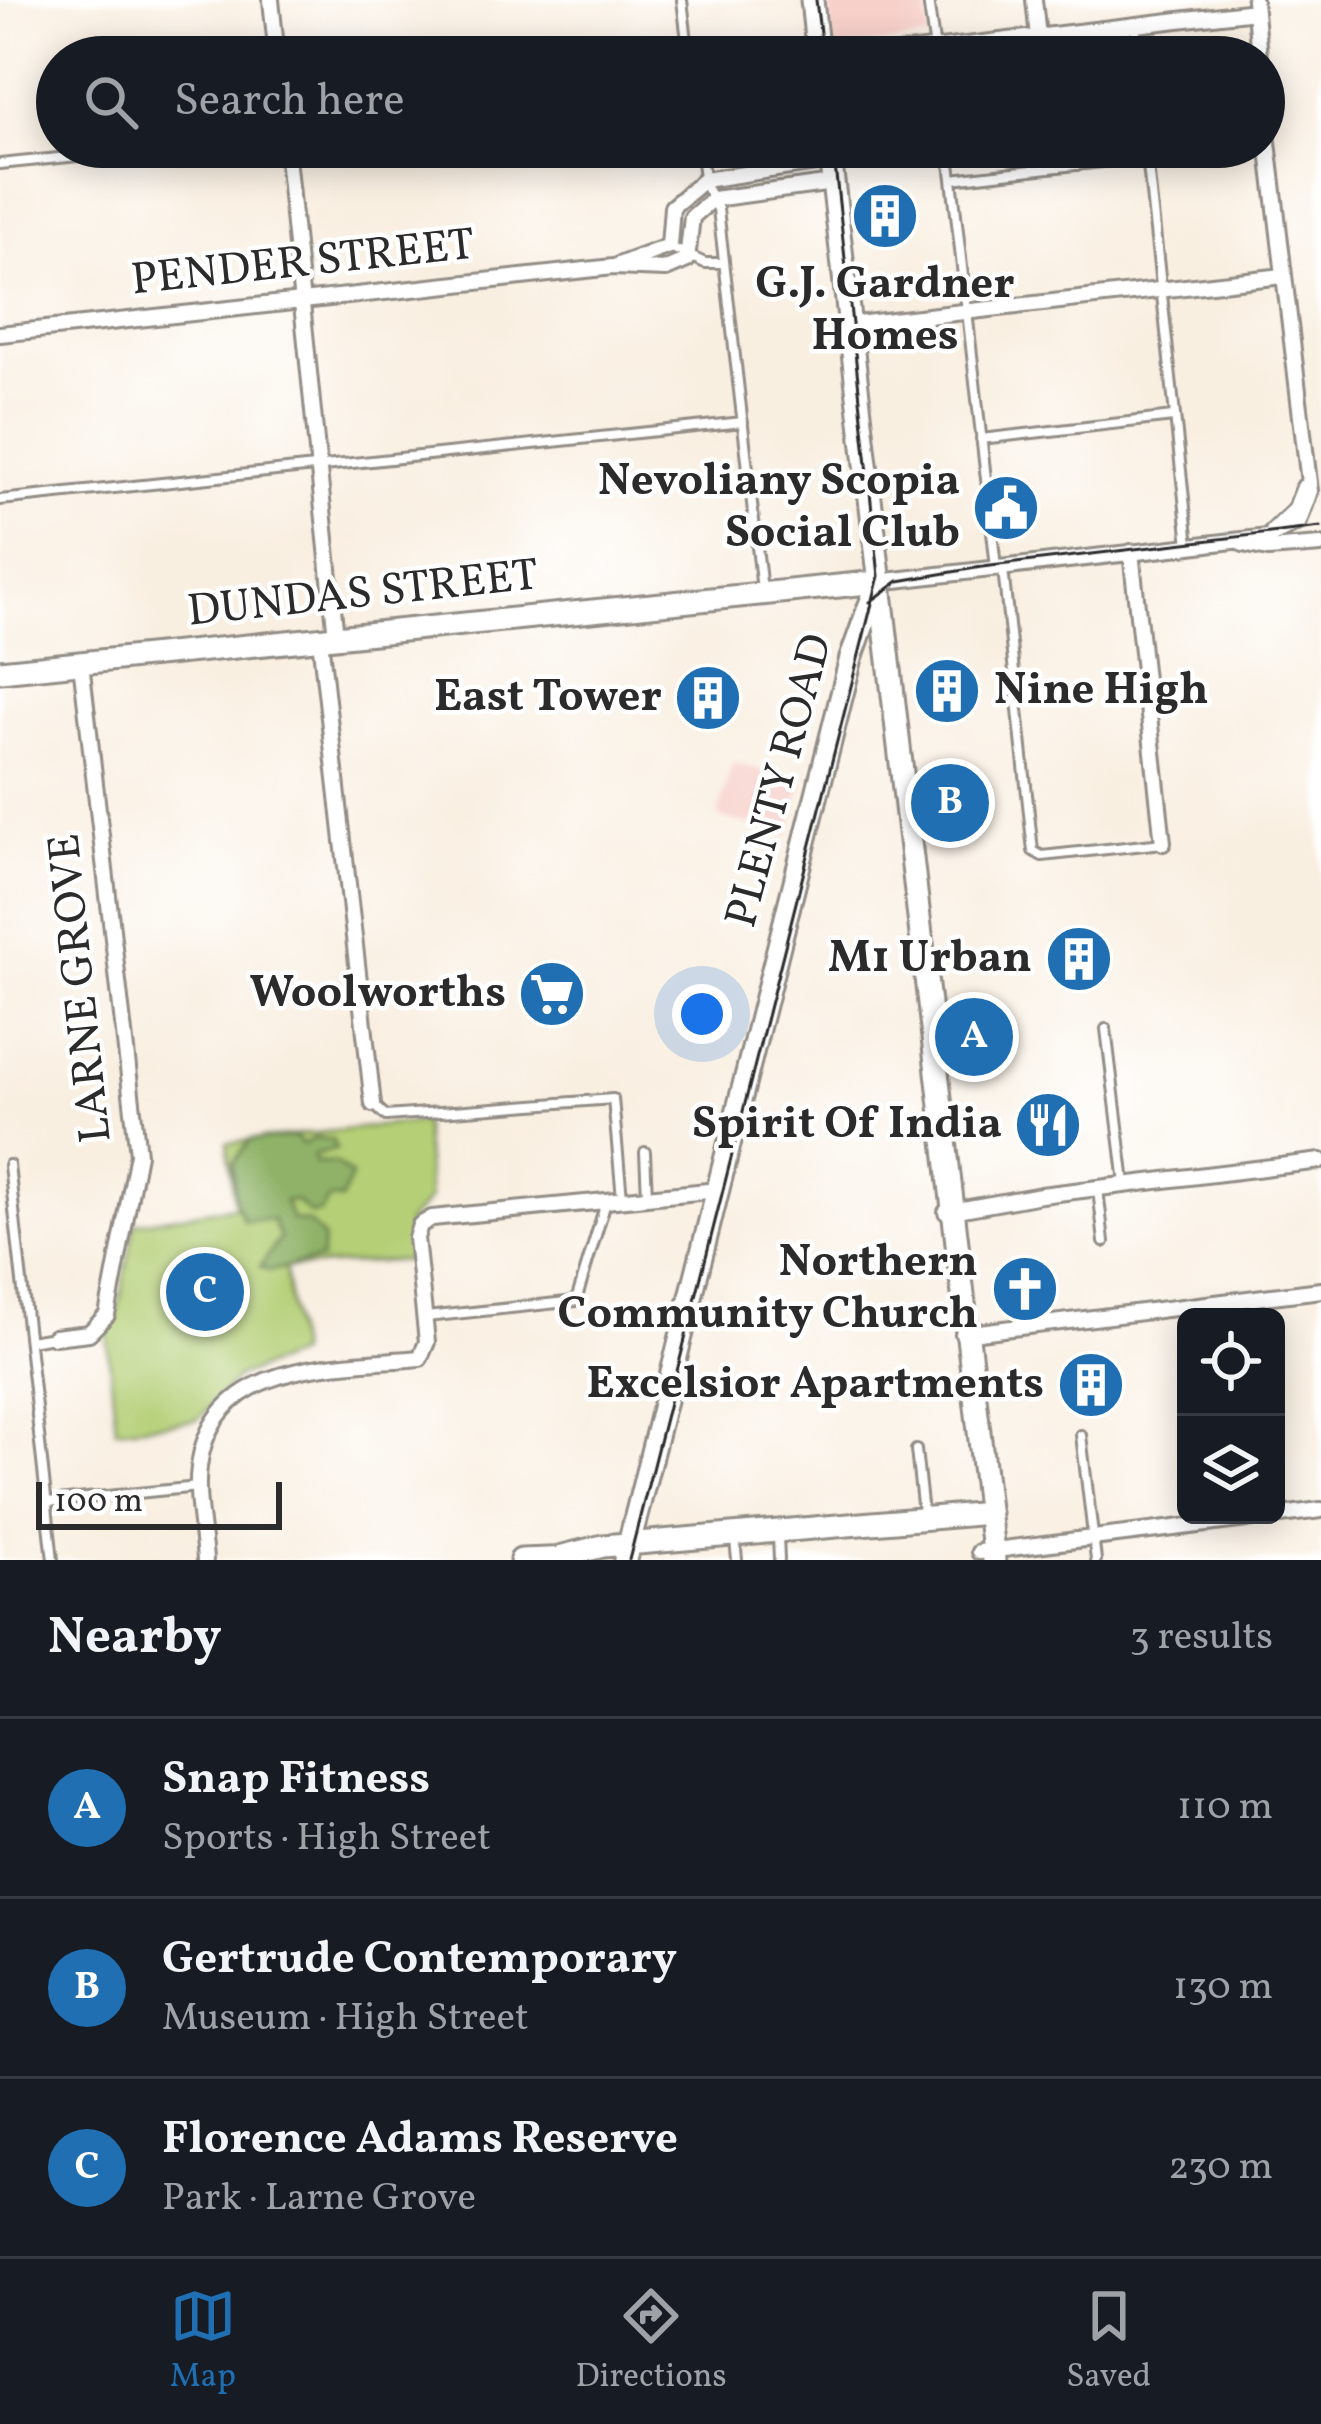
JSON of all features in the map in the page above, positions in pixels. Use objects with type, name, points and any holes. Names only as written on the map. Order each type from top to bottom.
[{"type":"main road","points":[[812,0],[816,36]]},
{"type":"main road","points":[[830,168],[987,1556]]},
{"type":"main road","name":"DUNDAS STREET","points":[[0,671],[878,582]]},
{"type":"main road","name":"PLENTY ROAD","points":[[626,1554],[851,658],[878,582]]},
{"type":"main road","points":[[603,1560],[626,1554],[736,1549],[778,1534],[982,1514]]},
{"type":"main road","points":[[521,1560],[604,1546],[626,1554]]},
{"type":"main road","points":[[563,1556],[593,1560]]},
{"type":"street","points":[[271,0],[275,36]]},
{"type":"street","points":[[1034,0],[1038,36]]},
{"type":"street","points":[[1046,36],[1255,6],[1257,36]]},
{"type":"street","points":[[288,168],[373,1104]]},
{"type":"street","points":[[669,247],[672,207],[704,180],[798,168]]},
{"type":"street","points":[[690,254],[692,217],[712,199],[817,168]]},
{"type":"street","points":[[878,582],[1241,540],[1296,525],[1310,498],[1271,168]]},
{"type":"street","name":"PENDER STREET","points":[[614,267],[669,247]]},
{"type":"street","name":"PENDER STREET","points":[[0,334],[614,267],[666,269],[690,254]]},
{"type":"street","points":[[848,325],[1283,276]]},
{"type":"street","points":[[1241,540],[1277,529],[1298,505],[1307,464]]},
{"type":"street","points":[[1241,540],[1260,549],[1321,545]]},
{"type":"street","points":[[1131,552],[1163,843]]},
{"type":"street","name":"LARNE GROVE","points":[[54,1337],[89,1333],[107,1315],[138,1154],[81,663]]},
{"type":"street","points":[[950,1212],[1097,1187],[1321,1161]]},
{"type":"street","points":[[205,1560],[199,1464],[223,1408],[243,1391],[278,1373],[419,1358],[427,1342],[416,1238],[420,1225],[432,1218],[718,1190]]},
{"type":"street","points":[[963,1334],[1321,1290]]},
{"type":"street","points":[[987,1556],[1321,1510]]},
{"type":"lane","points":[[682,0],[686,36]]},
{"type":"lane","points":[[928,0],[933,36]]},
{"type":"lane","points":[[1136,25],[1136,36]]},
{"type":"lane","points":[[0,164],[36,160]]},
{"type":"lane","points":[[703,168],[724,263],[762,593]]},
{"type":"lane","points":[[951,168],[1034,851],[1042,856],[1163,843]]},
{"type":"lane","points":[[952,179],[1031,168]]},
{"type":"lane","points":[[1149,168],[1190,546]]},
{"type":"lane","points":[[669,247],[704,263],[724,263]]},
{"type":"lane","points":[[981,439],[1173,418]]},
{"type":"lane","points":[[0,500],[743,422]]},
{"type":"lane","points":[[1106,1029],[1126,1184]]},
{"type":"lane","points":[[373,1104],[386,1116],[432,1116],[613,1099],[614,1199],[576,1301],[424,1318]]},
{"type":"lane","points":[[645,1152],[647,1196]]},
{"type":"lane","points":[[9,1166],[53,1560]]},
{"type":"lane","points":[[1097,1187],[1104,1242]]},
{"type":"lane","points":[[28,1341],[54,1337]]},
{"type":"lane","points":[[1081,1435],[1096,1560]]},
{"type":"lane","points":[[916,1450],[923,1520]]},
{"type":"lane","points":[[47,1502],[200,1486]]},
{"type":"lane","points":[[778,1534],[779,1560]]},
{"type":"shaded area","points":[[828,0],[925,0],[930,36],[832,36]]},
{"type":"shaded area","points":[[732,763],[803,781],[789,835],[718,817]]},
{"type":"green space","points":[[423,1121],[429,1199],[408,1222],[409,1260],[285,1268],[297,1355],[237,1377],[197,1420],[116,1429],[106,1325],[117,1316],[135,1223],[235,1206],[227,1143]]},
{"type":"green space","points":[[295,1137],[303,1144],[316,1137],[332,1140],[336,1149],[313,1156],[315,1163],[335,1163],[351,1176],[341,1200],[329,1199],[321,1212],[310,1214],[296,1201],[285,1201],[292,1220],[309,1223],[323,1238],[321,1259],[270,1271],[260,1267],[280,1238],[272,1220],[244,1221],[235,1203],[233,1163],[250,1140]]},
{"type":"tram line","points":[[816,0],[820,36]]},
{"type":"tram line","points":[[629,1560],[879,576],[835,168]]},
{"type":"tram line","points":[[870,602],[899,581],[982,567],[1321,527]]},
{"type":"place","name":"G.J. Gardner Homes","points":[[885,216]]},
{"type":"place","name":"Nevoliany Scopia Social Club","points":[[1006,508]]},
{"type":"place","name":"Nine High","points":[[947,691]]},
{"type":"place","name":"East Tower","points":[[708,698]]},
{"type":"place","name":"Gertrude Contemporary","points":[[950,803]]},
{"type":"place","name":"M1 Urban","points":[[1079,959]]},
{"type":"place","name":"Woolworths","points":[[552,994]]},
{"type":"place","name":"Snap Fitness","points":[[974,1037]]},
{"type":"place","name":"Spirit Of India","points":[[1048,1125]]},
{"type":"place","name":"Northern Community Church","points":[[1025,1289]]},
{"type":"place","name":"Florence Adams Reserve","points":[[205,1292]]},
{"type":"place","name":"Excelsior Apartments","points":[[1091,1385]]}]
